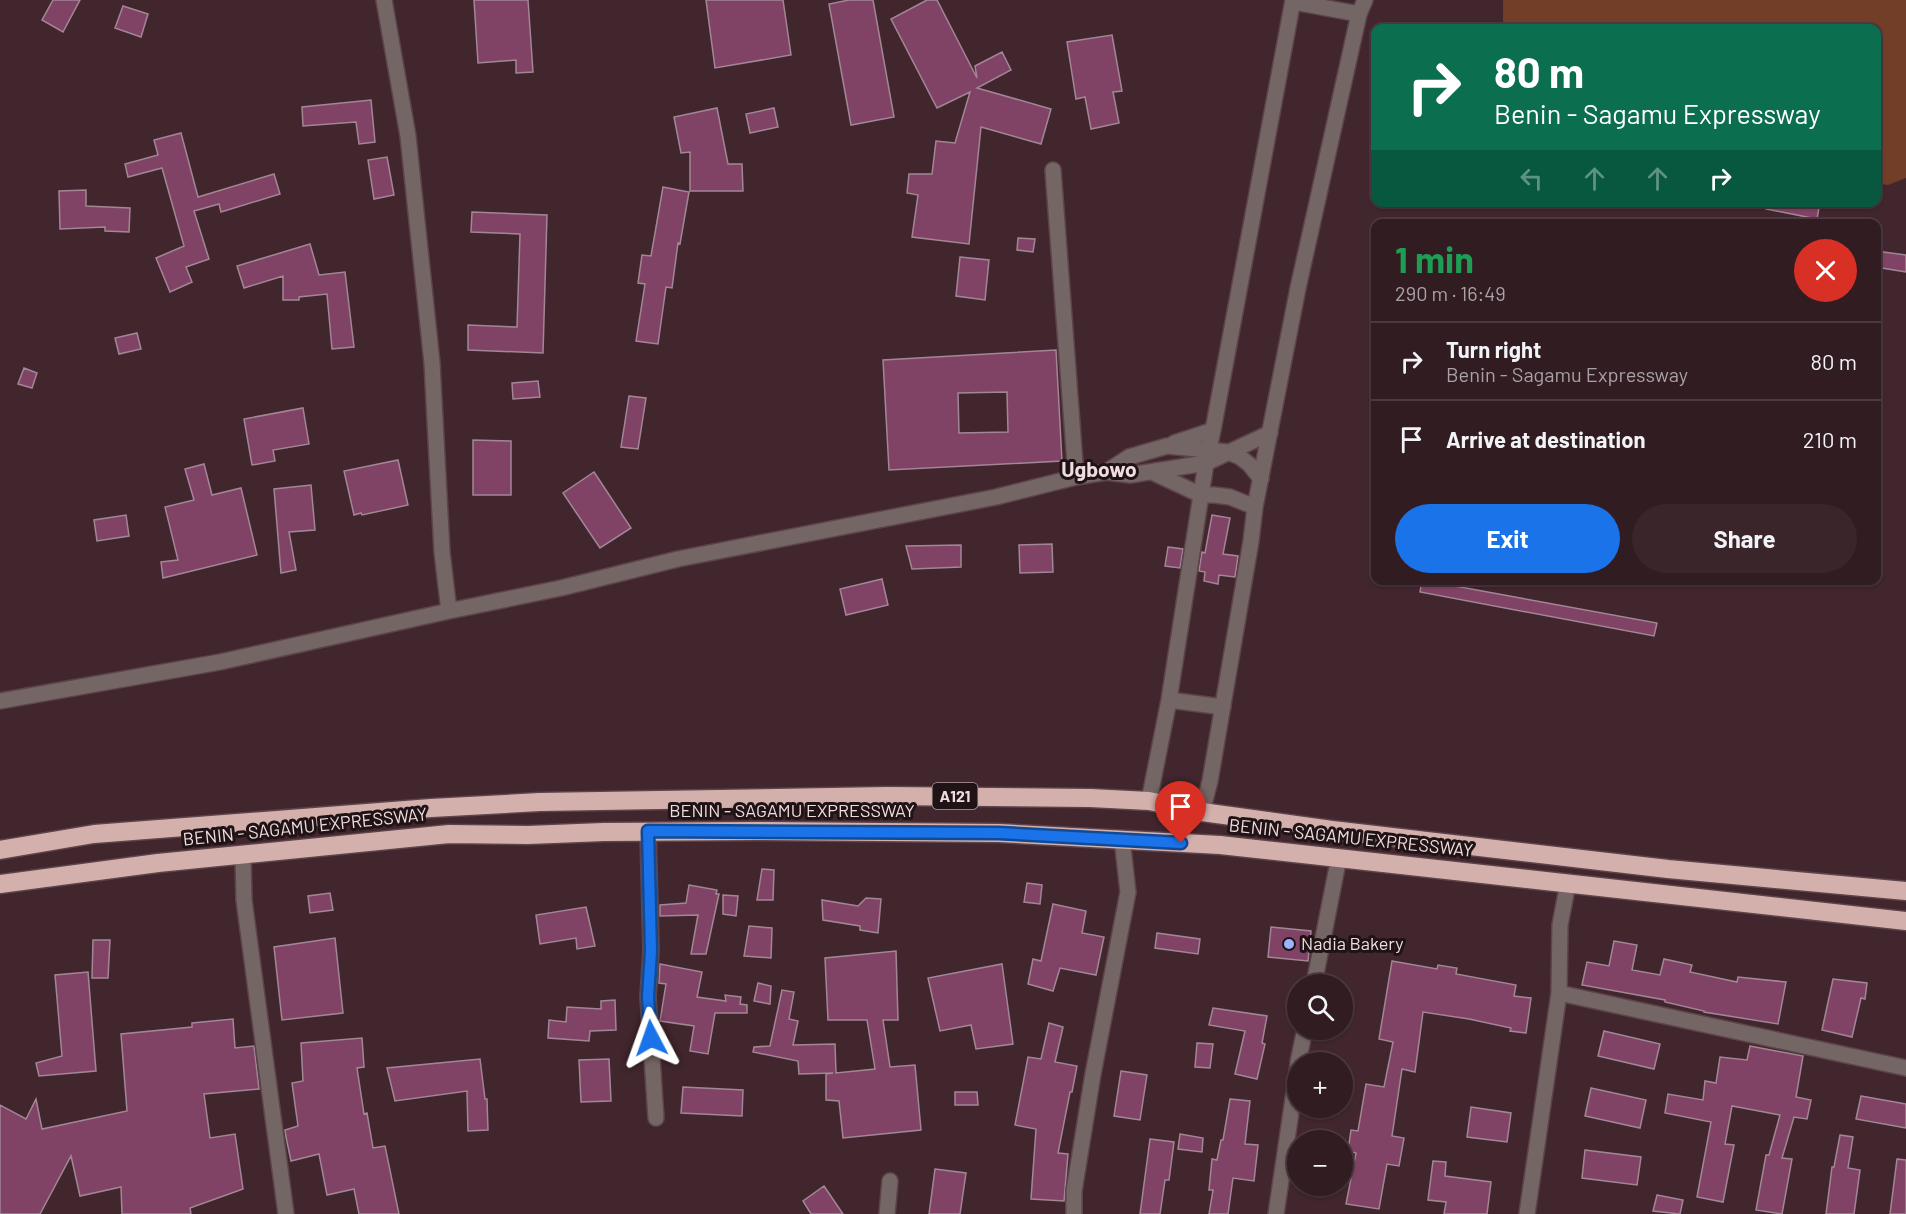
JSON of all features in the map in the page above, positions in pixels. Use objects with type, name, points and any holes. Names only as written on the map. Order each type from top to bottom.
[{"type":"highway","name":"A121","points":[[0,850],[93,834],[540,802],[887,796],[1090,798],[1149,801],[1202,812],[1332,830],[1656,868],[1906,891]]},
{"type":"highway","points":[[152,831],[158,863]]},
{"type":"highway","name":"BENIN - SAGAMU EXPRESSWAY","points":[[0,884],[158,863],[448,834],[528,836],[648,831],[999,833],[1220,845],[1906,921]]},
{"type":"street","points":[[384,0],[408,136],[432,363],[442,552],[449,611]]},
{"type":"street","points":[[1149,801],[1169,700],[1207,456],[1214,430],[1293,1],[1362,7],[1298,288],[1255,507],[1223,707],[1202,812]]},
{"type":"street","points":[[1053,171],[1076,477]]},
{"type":"street","points":[[1106,472],[1129,458],[1214,430]]},
{"type":"street","points":[[0,701],[220,662],[561,588],[678,559],[996,497],[1076,477],[1106,472],[1130,475],[1152,472],[1228,452],[1270,433]]},
{"type":"street","points":[[1167,446],[1207,456]]},
{"type":"street","points":[[1228,452],[1250,465],[1261,479]]},
{"type":"street","points":[[1152,472],[1201,495],[1230,497],[1255,507]]},
{"type":"street","points":[[1169,700],[1223,707]]},
{"type":"street","points":[[648,831],[651,951],[648,997],[656,1118]]},
{"type":"street","points":[[1074,1214],[1074,1191],[1093,1074],[1128,892],[1122,839]]},
{"type":"street","points":[[243,855],[244,900],[285,1214]]},
{"type":"street","points":[[1316,974],[1339,857]]},
{"type":"street","points":[[1527,1214],[1559,993],[1560,925],[1568,883]]},
{"type":"street","points":[[1559,993],[1906,1068]]},
{"type":"street","points":[[1276,1214],[1290,1118]]},
{"type":"street","points":[[887,1214],[890,1181]]},
{"type":"shaded area","points":[[1503,0],[1906,0],[1906,178],[1888,185],[1881,184],[1881,24],[1503,24]]},
{"type":"building","points":[[53,0],[80,0],[63,32],[42,20]]},
{"type":"building","points":[[474,0],[528,0],[533,72],[516,73],[516,60],[478,63]]},
{"type":"building","points":[[706,0],[783,0],[791,55],[715,68]]},
{"type":"building","points":[[849,0],[873,0],[894,117],[851,125],[829,4]]},
{"type":"building","points":[[927,0],[937,0],[977,78],[975,66],[1002,52],[1011,70],[977,88],[1051,109],[1041,144],[981,127],[969,244],[912,237],[918,195],[907,193],[909,174],[932,174],[936,141],[955,143],[970,92],[937,108],[891,19]]},
{"type":"building","points":[[123,6],[148,14],[141,37],[115,28]]},
{"type":"building","points":[[1112,35],[1122,91],[1113,92],[1119,123],[1091,129],[1085,97],[1076,99],[1067,42]]},
{"type":"building","points":[[371,100],[375,142],[359,144],[356,122],[303,126],[302,107]]},
{"type":"building","points":[[717,108],[728,164],[742,164],[743,191],[690,191],[690,152],[681,153],[674,117]]},
{"type":"building","points":[[774,108],[778,127],[750,133],[746,114]]},
{"type":"building","points":[[181,133],[198,197],[274,174],[280,194],[221,212],[219,204],[194,211],[209,259],[186,267],[192,282],[170,292],[156,258],[184,246],[162,168],[128,177],[125,164],[158,155],[154,140]]},
{"type":"building","points":[[387,157],[394,195],[374,199],[368,160]]},
{"type":"building","points":[[663,187],[689,192],[680,244],[678,243],[672,288],[666,287],[658,344],[636,341],[645,284],[638,283],[642,255],[651,256]]},
{"type":"building","points":[[86,190],[86,206],[130,208],[129,232],[105,231],[105,227],[60,229],[59,191]]},
{"type":"building","points":[[1766,207],[1819,207],[1817,219],[1766,209]]},
{"type":"building","points":[[472,212],[547,215],[543,353],[468,350],[468,325],[517,327],[520,234],[471,232]]},
{"type":"building","points":[[1018,238],[1035,239],[1033,252],[1017,250]]},
{"type":"building","points":[[310,244],[319,275],[345,272],[354,347],[332,349],[327,294],[299,297],[299,300],[283,300],[283,276],[244,288],[237,266]]},
{"type":"building","points":[[1881,252],[1906,255],[1906,272],[1881,268]]},
{"type":"building","points":[[960,257],[989,260],[985,300],[956,296]]},
{"type":"building","points":[[137,333],[141,349],[119,354],[115,338]]},
{"type":"building","points":[[1056,350],[1062,461],[889,470],[883,360]],"holes":[[[1007,392],[1008,432],[959,433],[958,393]]]},
{"type":"building","points":[[24,368],[37,373],[32,388],[18,384]]},
{"type":"building","points":[[538,381],[540,397],[513,399],[512,383]]},
{"type":"building","points":[[629,396],[646,398],[638,449],[621,447]]},
{"type":"building","points":[[303,408],[309,444],[273,450],[275,461],[252,465],[244,419]]},
{"type":"building","points":[[473,440],[511,441],[511,495],[473,495]]},
{"type":"building","points":[[398,460],[408,505],[354,515],[344,471]]},
{"type":"building","points":[[204,464],[212,495],[241,488],[257,555],[163,578],[161,562],[178,560],[165,507],[194,500],[185,469]]},
{"type":"building","points":[[594,472],[631,528],[600,548],[563,493]]},
{"type":"building","points":[[311,485],[315,530],[289,532],[296,570],[281,573],[274,489]]},
{"type":"building","points":[[126,515],[129,536],[97,541],[94,520]]},
{"type":"building","points":[[1212,515],[1230,518],[1223,554],[1238,556],[1235,577],[1219,575],[1218,584],[1204,581],[1205,572],[1199,571]]},
{"type":"building","points":[[1052,544],[1053,572],[1020,573],[1019,545]]},
{"type":"building","points":[[961,545],[961,567],[912,569],[906,546]]},
{"type":"building","points":[[1168,547],[1183,549],[1180,568],[1165,566]]},
{"type":"building","points":[[882,579],[888,605],[846,615],[840,589]]},
{"type":"building","points":[[1421,585],[1449,585],[1657,623],[1654,636],[1420,592]]},
{"type":"building","points":[[762,869],[774,870],[773,900],[757,900]]},
{"type":"building","points":[[1027,883],[1042,885],[1040,904],[1024,902]]},
{"type":"building","points":[[689,885],[717,890],[716,894],[719,894],[706,954],[691,954],[698,915],[660,916],[660,905],[686,903]]},
{"type":"building","points":[[330,893],[333,910],[310,913],[308,896]]},
{"type":"building","points":[[723,895],[738,896],[736,916],[723,914]]},
{"type":"building","points":[[866,898],[881,899],[878,933],[860,930],[860,926],[823,920],[822,900],[858,906]]},
{"type":"building","points":[[1053,904],[1086,911],[1082,933],[1104,937],[1096,975],[1060,968],[1053,991],[1028,984],[1033,959],[1041,961]]},
{"type":"building","points":[[586,907],[595,946],[577,949],[576,938],[540,944],[536,915]]},
{"type":"building","points":[[749,926],[772,928],[771,958],[744,956]]},
{"type":"building","name":"Nadia Bakery","points":[[1271,927],[1311,931],[1308,961],[1268,957]]},
{"type":"building","points":[[1157,933],[1200,939],[1198,954],[1155,948]]},
{"type":"building","points":[[335,938],[343,1013],[282,1020],[274,947]]},
{"type":"building","points":[[93,940],[110,940],[108,978],[92,978]]},
{"type":"building","points":[[1614,941],[1637,945],[1632,970],[1660,975],[1664,959],[1692,965],[1690,972],[1737,982],[1738,977],[1786,982],[1778,1024],[1704,1012],[1665,1002],[1665,1000],[1582,985],[1587,962],[1609,966]]},
{"type":"building","points":[[896,951],[898,1020],[883,1020],[890,1067],[915,1065],[921,1130],[843,1138],[839,1101],[826,1100],[826,1074],[833,1073],[799,1074],[798,1061],[753,1052],[754,1047],[770,1046],[782,990],[794,992],[789,1019],[798,1021],[793,1045],[835,1044],[836,1073],[875,1069],[867,1020],[828,1020],[825,958]]},
{"type":"building","points":[[1392,961],[1437,969],[1438,965],[1457,968],[1456,974],[1516,985],[1514,996],[1531,998],[1526,1033],[1510,1031],[1511,1028],[1469,1019],[1423,1012],[1415,1072],[1402,1069],[1392,1136],[1404,1138],[1399,1166],[1387,1164],[1379,1209],[1346,1204],[1348,1196],[1353,1196],[1353,1168],[1356,1153],[1353,1152],[1353,1130],[1358,1131],[1366,1084],[1384,1087],[1393,1042],[1379,1039]]},
{"type":"building","points":[[660,964],[702,972],[697,997],[726,1001],[725,995],[741,997],[740,1004],[747,1005],[747,1013],[715,1013],[708,1054],[690,1051],[694,1026],[660,1021],[666,984],[659,983]]},
{"type":"building","points":[[1002,964],[1013,1044],[976,1049],[971,1025],[940,1031],[928,978]]},
{"type":"building","points":[[88,972],[96,1071],[39,1076],[36,1063],[62,1056],[55,975]]},
{"type":"building","points":[[1833,979],[1867,983],[1865,999],[1861,998],[1852,1037],[1822,1030]]},
{"type":"building","points":[[758,983],[771,986],[770,1004],[754,1001]]},
{"type":"building","points":[[615,1000],[616,1030],[590,1031],[589,1041],[548,1038],[549,1020],[566,1022],[567,1007],[601,1009],[601,1001]]},
{"type":"building","points":[[1213,1008],[1267,1016],[1262,1043],[1265,1044],[1257,1079],[1235,1074],[1245,1031],[1209,1025]]},
{"type":"building","points":[[233,1019],[235,1048],[254,1046],[259,1089],[204,1094],[210,1138],[235,1134],[243,1189],[190,1208],[191,1214],[122,1214],[121,1187],[80,1196],[71,1156],[40,1214],[0,1214],[0,1105],[26,1119],[36,1099],[42,1129],[127,1111],[121,1034],[192,1027],[192,1023]]},
{"type":"building","points":[[1049,1023],[1063,1027],[1055,1062],[1077,1066],[1058,1153],[1068,1154],[1064,1201],[1031,1199],[1036,1129],[1015,1125],[1028,1057],[1041,1059]]},
{"type":"building","points":[[1604,1031],[1660,1044],[1654,1069],[1598,1056]]},
{"type":"building","points":[[362,1038],[364,1067],[357,1068],[364,1114],[367,1113],[373,1148],[385,1146],[399,1214],[359,1214],[354,1189],[327,1195],[319,1154],[291,1161],[285,1130],[298,1126],[292,1083],[303,1081],[301,1043]]},
{"type":"building","points":[[1197,1043],[1213,1044],[1210,1068],[1195,1067]]},
{"type":"building","points":[[1750,1046],[1803,1056],[1796,1097],[1811,1100],[1807,1119],[1794,1117],[1782,1158],[1792,1159],[1782,1214],[1756,1210],[1766,1155],[1769,1155],[1780,1115],[1732,1106],[1725,1144],[1734,1145],[1723,1202],[1697,1197],[1711,1122],[1665,1113],[1668,1094],[1703,1100],[1705,1081],[1716,1083],[1720,1057],[1747,1060]]},
{"type":"building","points":[[480,1059],[485,1099],[487,1099],[488,1130],[468,1131],[467,1091],[395,1101],[387,1068]]},
{"type":"building","points":[[609,1059],[611,1101],[581,1102],[579,1060]]},
{"type":"building","points":[[1121,1071],[1147,1075],[1140,1120],[1114,1116]]},
{"type":"building","points":[[683,1087],[743,1090],[742,1116],[681,1113]]},
{"type":"building","points":[[1591,1088],[1646,1100],[1640,1128],[1585,1116]]},
{"type":"building","points":[[955,1092],[977,1092],[978,1105],[955,1105]]},
{"type":"building","points":[[1861,1096],[1906,1104],[1906,1128],[1856,1119]]},
{"type":"building","points":[[1230,1099],[1250,1101],[1245,1144],[1258,1145],[1254,1181],[1233,1178],[1228,1214],[1209,1214],[1213,1190],[1209,1190],[1212,1159],[1217,1160],[1221,1140],[1223,1140]]},
{"type":"building","points":[[1471,1107],[1511,1113],[1507,1142],[1467,1137]]},
{"type":"building","points":[[1180,1134],[1203,1138],[1202,1152],[1178,1149]]},
{"type":"building","points":[[1840,1135],[1853,1137],[1848,1168],[1860,1170],[1854,1214],[1826,1214],[1832,1167],[1834,1167]]},
{"type":"building","points":[[1150,1139],[1174,1142],[1169,1180],[1165,1180],[1160,1214],[1140,1214]]},
{"type":"building","points":[[1585,1150],[1641,1157],[1637,1185],[1582,1178]]},
{"type":"building","points":[[1897,1159],[1906,1160],[1906,1214],[1890,1214]]},
{"type":"building","points":[[1433,1161],[1446,1162],[1445,1176],[1491,1182],[1487,1214],[1444,1214],[1446,1202],[1428,1200]]},
{"type":"building","points":[[935,1169],[966,1173],[960,1214],[929,1214]]},
{"type":"building","points":[[824,1186],[843,1214],[811,1214],[803,1201]]},
{"type":"building","points":[[1657,1195],[1683,1200],[1680,1214],[1653,1211]]},
{"type":"place","name":"Nadia Bakery","points":[[1289,944]]},
{"type":"district","name":"Ugbowo","points":[[1099,470]]},
{"type":"route","points":[[651,1038],[648,997],[651,951],[648,831],[999,833],[1181,843]]}]
